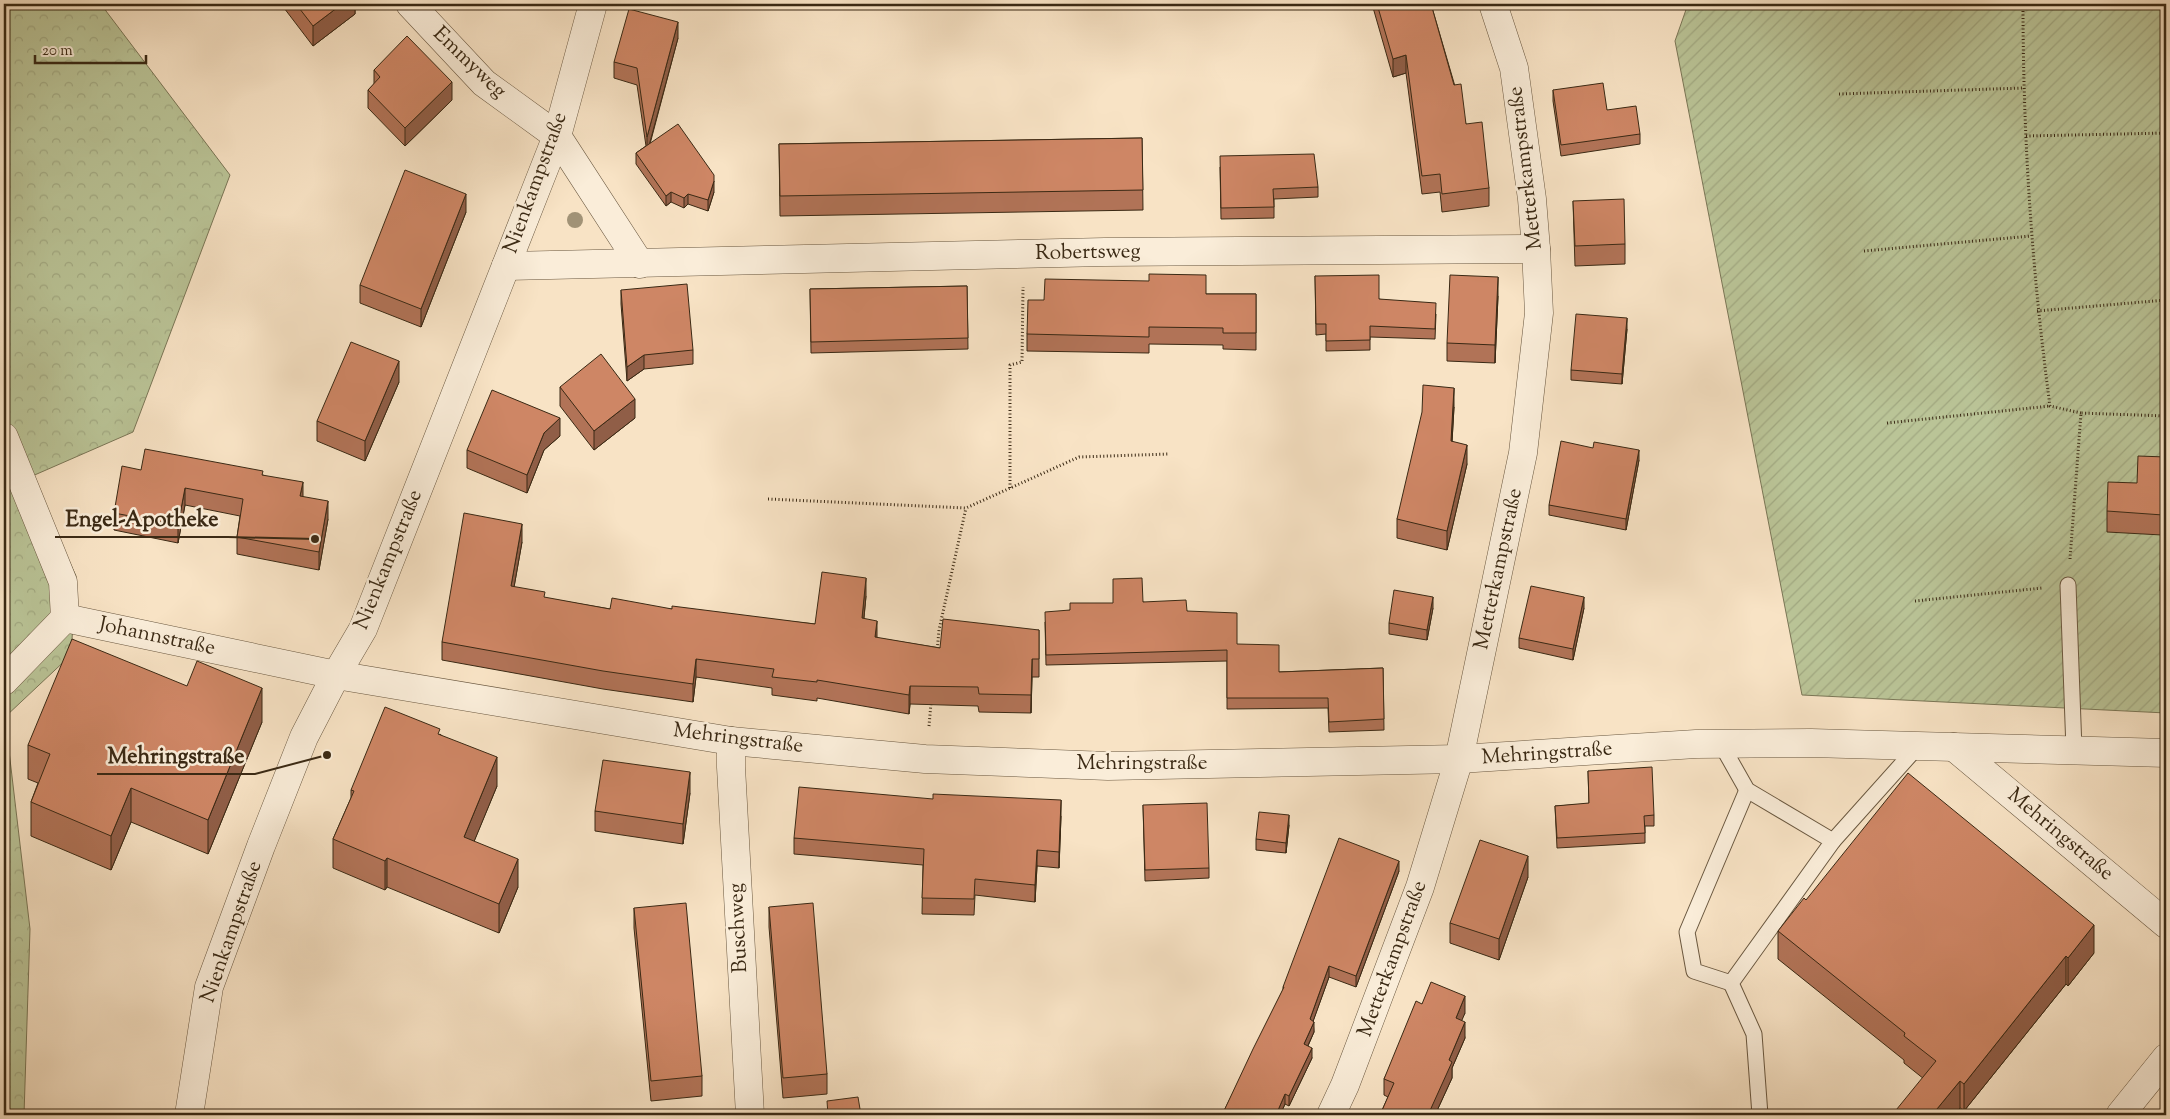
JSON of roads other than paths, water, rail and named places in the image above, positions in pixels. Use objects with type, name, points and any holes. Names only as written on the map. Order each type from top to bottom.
[{"type":"street","name":"Emmyweg","points":[[410,4],[484,83],[557,136]]},
{"type":"street","name":"Nienkampstraße","points":[[189,1115],[209,987],[261,846],[304,738],[336,674],[363,629],[557,136],[593,4]]},
{"type":"street","name":"Metterkampstraße","points":[[1331,1115],[1345,1085],[1420,887],[1460,759],[1522,453],[1540,313],[1536,249],[1532,199],[1514,68],[1493,4]]},
{"type":"street","points":[[557,136],[640,264]]},
{"type":"street","name":"Robertsweg","points":[[506,266],[1024,254],[1536,249]]},
{"type":"street","points":[[4,436],[64,582],[65,618],[4,681]]},
{"type":"street","name":"Johannstraße","points":[[65,618],[336,674]]},
{"type":"street","name":"Mehringstraße","points":[[336,674],[731,741],[925,759],[1108,766],[1460,759],[1721,744],[1811,743],[2166,753]]},
{"type":"street","name":"Buschweg","points":[[731,741],[750,1115]]},
{"type":"street","name":"Mehringstraße","points":[[1954,746],[2166,924]]},
{"type":"street","points":[[2120,1115],[2166,1058]]},
{"type":"lane","points":[[2068,585],[2074,750]]},
{"type":"lane","points":[[1721,744],[1747,790],[1833,842]]},
{"type":"lane","points":[[1732,983],[1833,842],[1919,746]]},
{"type":"lane","points":[[1747,790],[1687,932],[1694,971],[1732,983],[1754,1034],[1760,1115]]},
{"type":"place","name":"Engel-Apotheke","points":[[315,539]]},
{"type":"place","name":"Mehringstraße","points":[[327,755]]}]
